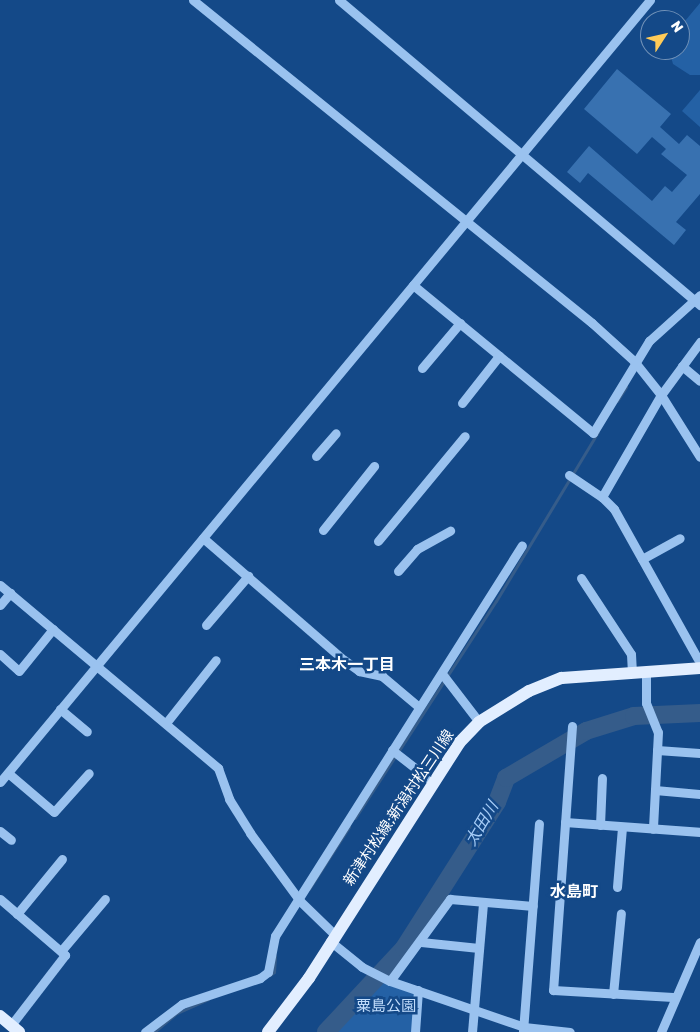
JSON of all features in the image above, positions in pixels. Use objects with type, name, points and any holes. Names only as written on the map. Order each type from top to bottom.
[{"type":"main road","name":"新津村松線;新潟村松三川線","points":[[268,1032],[309,978],[332,938],[459,743],[478,722],[529,691],[562,678],[646,672],[699,663]]},
{"type":"main road","points":[[0,1016],[15,1029]]},
{"type":"street","points":[[194,0],[634,361],[661,395],[700,457]]},
{"type":"street","points":[[339,0],[520,154],[698,300],[649,341],[634,361],[593,433],[413,285]]},
{"type":"street","points":[[0,782],[466,222],[520,154],[650,0]]},
{"type":"street","points":[[422,368],[460,323]]},
{"type":"street","points":[[602,497],[661,395],[700,342]]},
{"type":"street","points":[[462,403],[499,356]]},
{"type":"street","points":[[682,366],[700,381]]},
{"type":"street","points":[[316,456],[336,433]]},
{"type":"street","points":[[378,541],[465,436]]},
{"type":"street","points":[[323,530],[374,466]]},
{"type":"street","points":[[569,475],[602,497],[614,509],[699,663]]},
{"type":"street","points":[[398,571],[416,549],[450,531]]},
{"type":"street","points":[[203,538],[344,660],[359,671],[382,676],[419,707]]},
{"type":"street","points":[[642,559],[680,538]]},
{"type":"street","points":[[145,1032],[182,1004],[260,978],[268,972],[275,936],[297,898],[419,707],[443,675],[522,545]]},
{"type":"street","points":[[206,625],[248,576]]},
{"type":"street","points":[[581,578],[630,654],[632,673]]},
{"type":"street","points":[[0,585],[218,768],[229,799],[250,833],[297,898],[332,938],[362,967],[390,981],[474,1010],[523,1030],[570,1032]]},
{"type":"street","points":[[0,605],[10,593]]},
{"type":"street","points":[[0,654],[19,671],[53,629]]},
{"type":"street","points":[[166,724],[216,660]]},
{"type":"street","points":[[646,672],[646,703],[658,732],[653,829]]},
{"type":"street","points":[[443,675],[478,722]]},
{"type":"street","points":[[60,709],[87,732]]},
{"type":"street","points":[[572,726],[554,990],[673,997]]},
{"type":"street","points":[[392,750],[433,782]]},
{"type":"street","points":[[657,750],[700,753]]},
{"type":"street","points":[[8,773],[54,812],[89,772]]},
{"type":"street","points":[[600,825],[602,778]]},
{"type":"street","points":[[655,790],[700,794]]},
{"type":"street","points":[[565,822],[700,832]]},
{"type":"street","points":[[523,1030],[539,824]]},
{"type":"street","points":[[617,887],[622,827]]},
{"type":"street","points":[[0,831],[11,840]]},
{"type":"street","points":[[17,914],[62,859]]},
{"type":"street","points":[[61,951],[105,899]]},
{"type":"street","points":[[390,981],[421,942],[450,899],[532,906]]},
{"type":"street","points":[[0,900],[65,955],[15,1029]]},
{"type":"street","points":[[472,1032],[483,903]]},
{"type":"street","points":[[613,994],[621,913]]},
{"type":"street","points":[[421,942],[479,948]]},
{"type":"street","points":[[661,1032],[673,997],[700,942]]},
{"type":"street","points":[[415,1032],[418,990]]},
{"type":"green space","points":[[700,3],[700,75],[690,75],[673,64],[672,60],[690,60],[690,15]]},
{"type":"green space","points":[[700,90],[700,127],[682,111]]},
{"type":"green space","name":"粟島公園","points":[[381,977],[418,990],[415,1032],[326,1032]]},
{"type":"building","points":[[617,69],[671,114],[660,127],[679,144],[687,135],[700,146],[700,194],[676,222],[686,230],[674,245],[588,173],[580,183],[567,172],[589,146],[652,201],[665,186],[672,192],[687,175],[661,154],[666,149],[652,137],[637,154],[584,109]]},
{"type":"waterway","points":[[617,401],[626,387]]},
{"type":"waterway","points":[[355,818],[496,601],[598,432]]},
{"type":"waterway","name":"太田川","points":[[326,1032],[404,948],[497,802],[506,778],[586,731],[634,716],[700,713]]},
{"type":"waterway","points":[[309,889],[349,827]]},
{"type":"waterway","points":[[270,975],[274,972],[275,956]]},
{"type":"waterway","points":[[154,1032],[177,1013],[208,999]]},
{"type":"district","name":"三本木一丁目","points":[[347,665]]},
{"type":"district","name":"水島町","points":[[574,892]]}]
